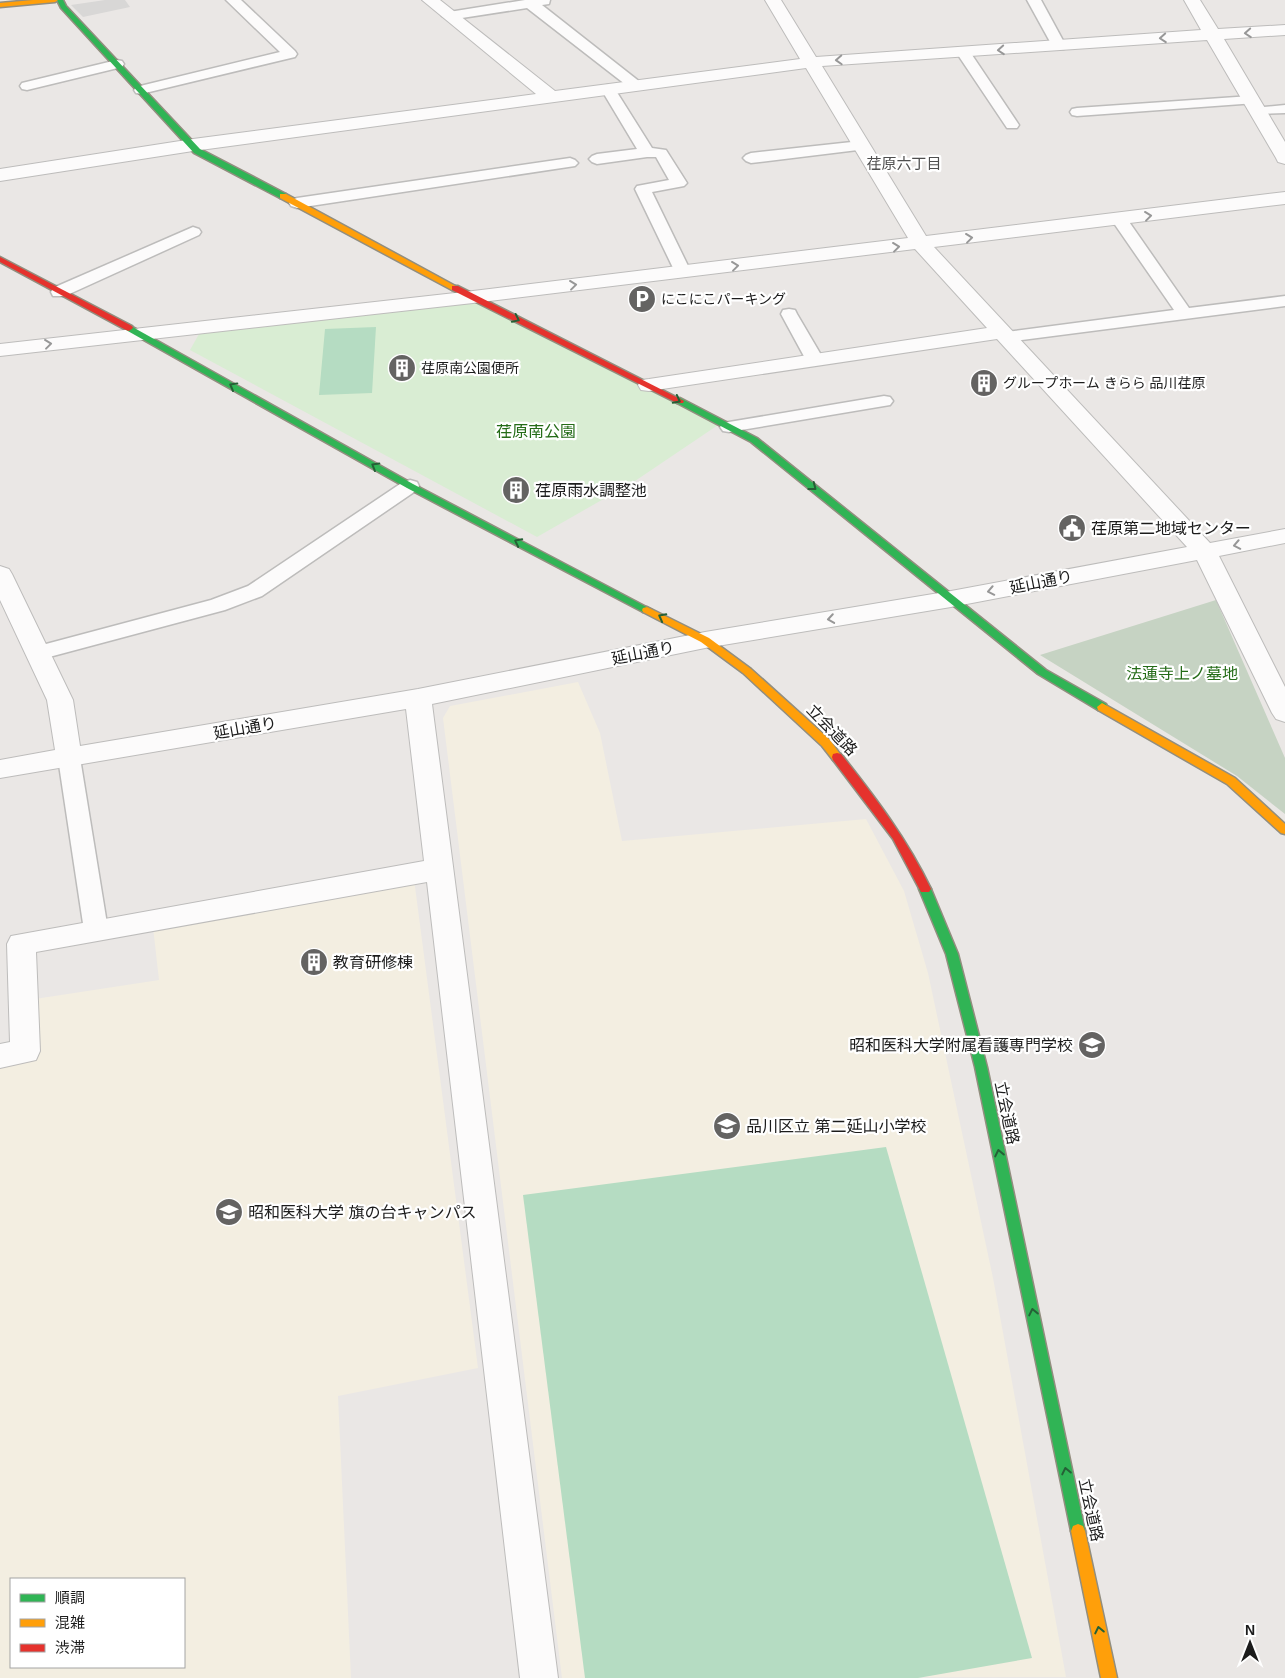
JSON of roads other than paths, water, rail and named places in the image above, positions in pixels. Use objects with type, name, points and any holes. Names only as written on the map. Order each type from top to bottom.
[{"type":"street","points":[[0,5],[56,0]]},
{"type":"street","points":[[60,0],[63,7],[197,151],[473,297],[754,440],[1042,672],[1231,781],[1285,830]]},
{"type":"street","points":[[430,0],[551,97]]},
{"type":"street","points":[[773,0],[921,244],[1204,552],[1285,713]]},
{"type":"street","points":[[1192,0],[1285,158]]},
{"type":"street","points":[[0,175],[193,145],[811,62],[1285,30]]},
{"type":"street","points":[[0,350],[473,297],[921,244],[1285,198]]},
{"type":"street","name":"立会道路","points":[[0,259],[140,334],[410,486],[705,640],[746,671],[826,743],[882,813],[917,870],[952,954],[983,1077],[1110,1678]]},
{"type":"street","points":[[649,385],[1005,334]]},
{"type":"street","name":"延山通り","points":[[0,770],[418,698],[705,640],[952,599],[1285,536]]},
{"type":"street","points":[[0,574],[60,700],[68,758]]},
{"type":"street","points":[[418,698],[539,1678]]},
{"type":"street","points":[[0,1056],[25,1051],[21,944],[439,869]]},
{"type":"lane","points":[[141,90],[290,54],[233,0]]},
{"type":"lane","points":[[1034,0],[1059,46]]},
{"type":"lane","points":[[449,16],[541,1],[635,85]]},
{"type":"lane","points":[[963,52],[1012,125]]},
{"type":"lane","points":[[27,86],[117,64]]},
{"type":"lane","points":[[608,89],[647,152]]},
{"type":"lane","points":[[1077,112],[1254,106],[1285,109]]},
{"type":"lane","points":[[751,158],[860,146]]},
{"type":"lane","points":[[597,160],[647,152],[661,153],[679,184],[643,189],[683,272]]},
{"type":"lane","points":[[297,203],[570,163]]},
{"type":"lane","points":[[1119,219],[1185,314]]},
{"type":"lane","points":[[59,292],[193,232]]},
{"type":"lane","points":[[1005,334],[1285,301]]},
{"type":"lane","points":[[789,314],[815,360]]},
{"type":"lane","points":[[729,427],[884,401]]},
{"type":"lane","points":[[38,653],[218,605],[255,591],[410,486]]},
{"type":"lane","points":[[68,758],[96,930]]},
{"type":"place","name":"にこにこパーキング","points":[[642,299]]},
{"type":"place","name":"荏原南公園便所","points":[[402,368]]},
{"type":"place","name":"グループホーム きらら 品川荏原","points":[[984,383]]},
{"type":"place","name":"荏原雨水調整池","points":[[516,490]]},
{"type":"place","name":"荏原第二地域センター","points":[[1072,528]]},
{"type":"place","name":"教育研修棟","points":[[314,962]]},
{"type":"place","name":"昭和医科大学附属看護専門学校","points":[[1092,1045]]},
{"type":"place","name":"品川区立 第二延山小学校","points":[[727,1126]]},
{"type":"place","name":"昭和医科大学 旗の台キャンパス","points":[[229,1212]]},
{"type":"district","name":"荏原六丁目","points":[[904,163]]},
{"type":"park label","name":"荏原南公園","points":[[536,431]]},
{"type":"park label","name":"法蓮寺上ノ墓地","points":[[1182,673]]}]
